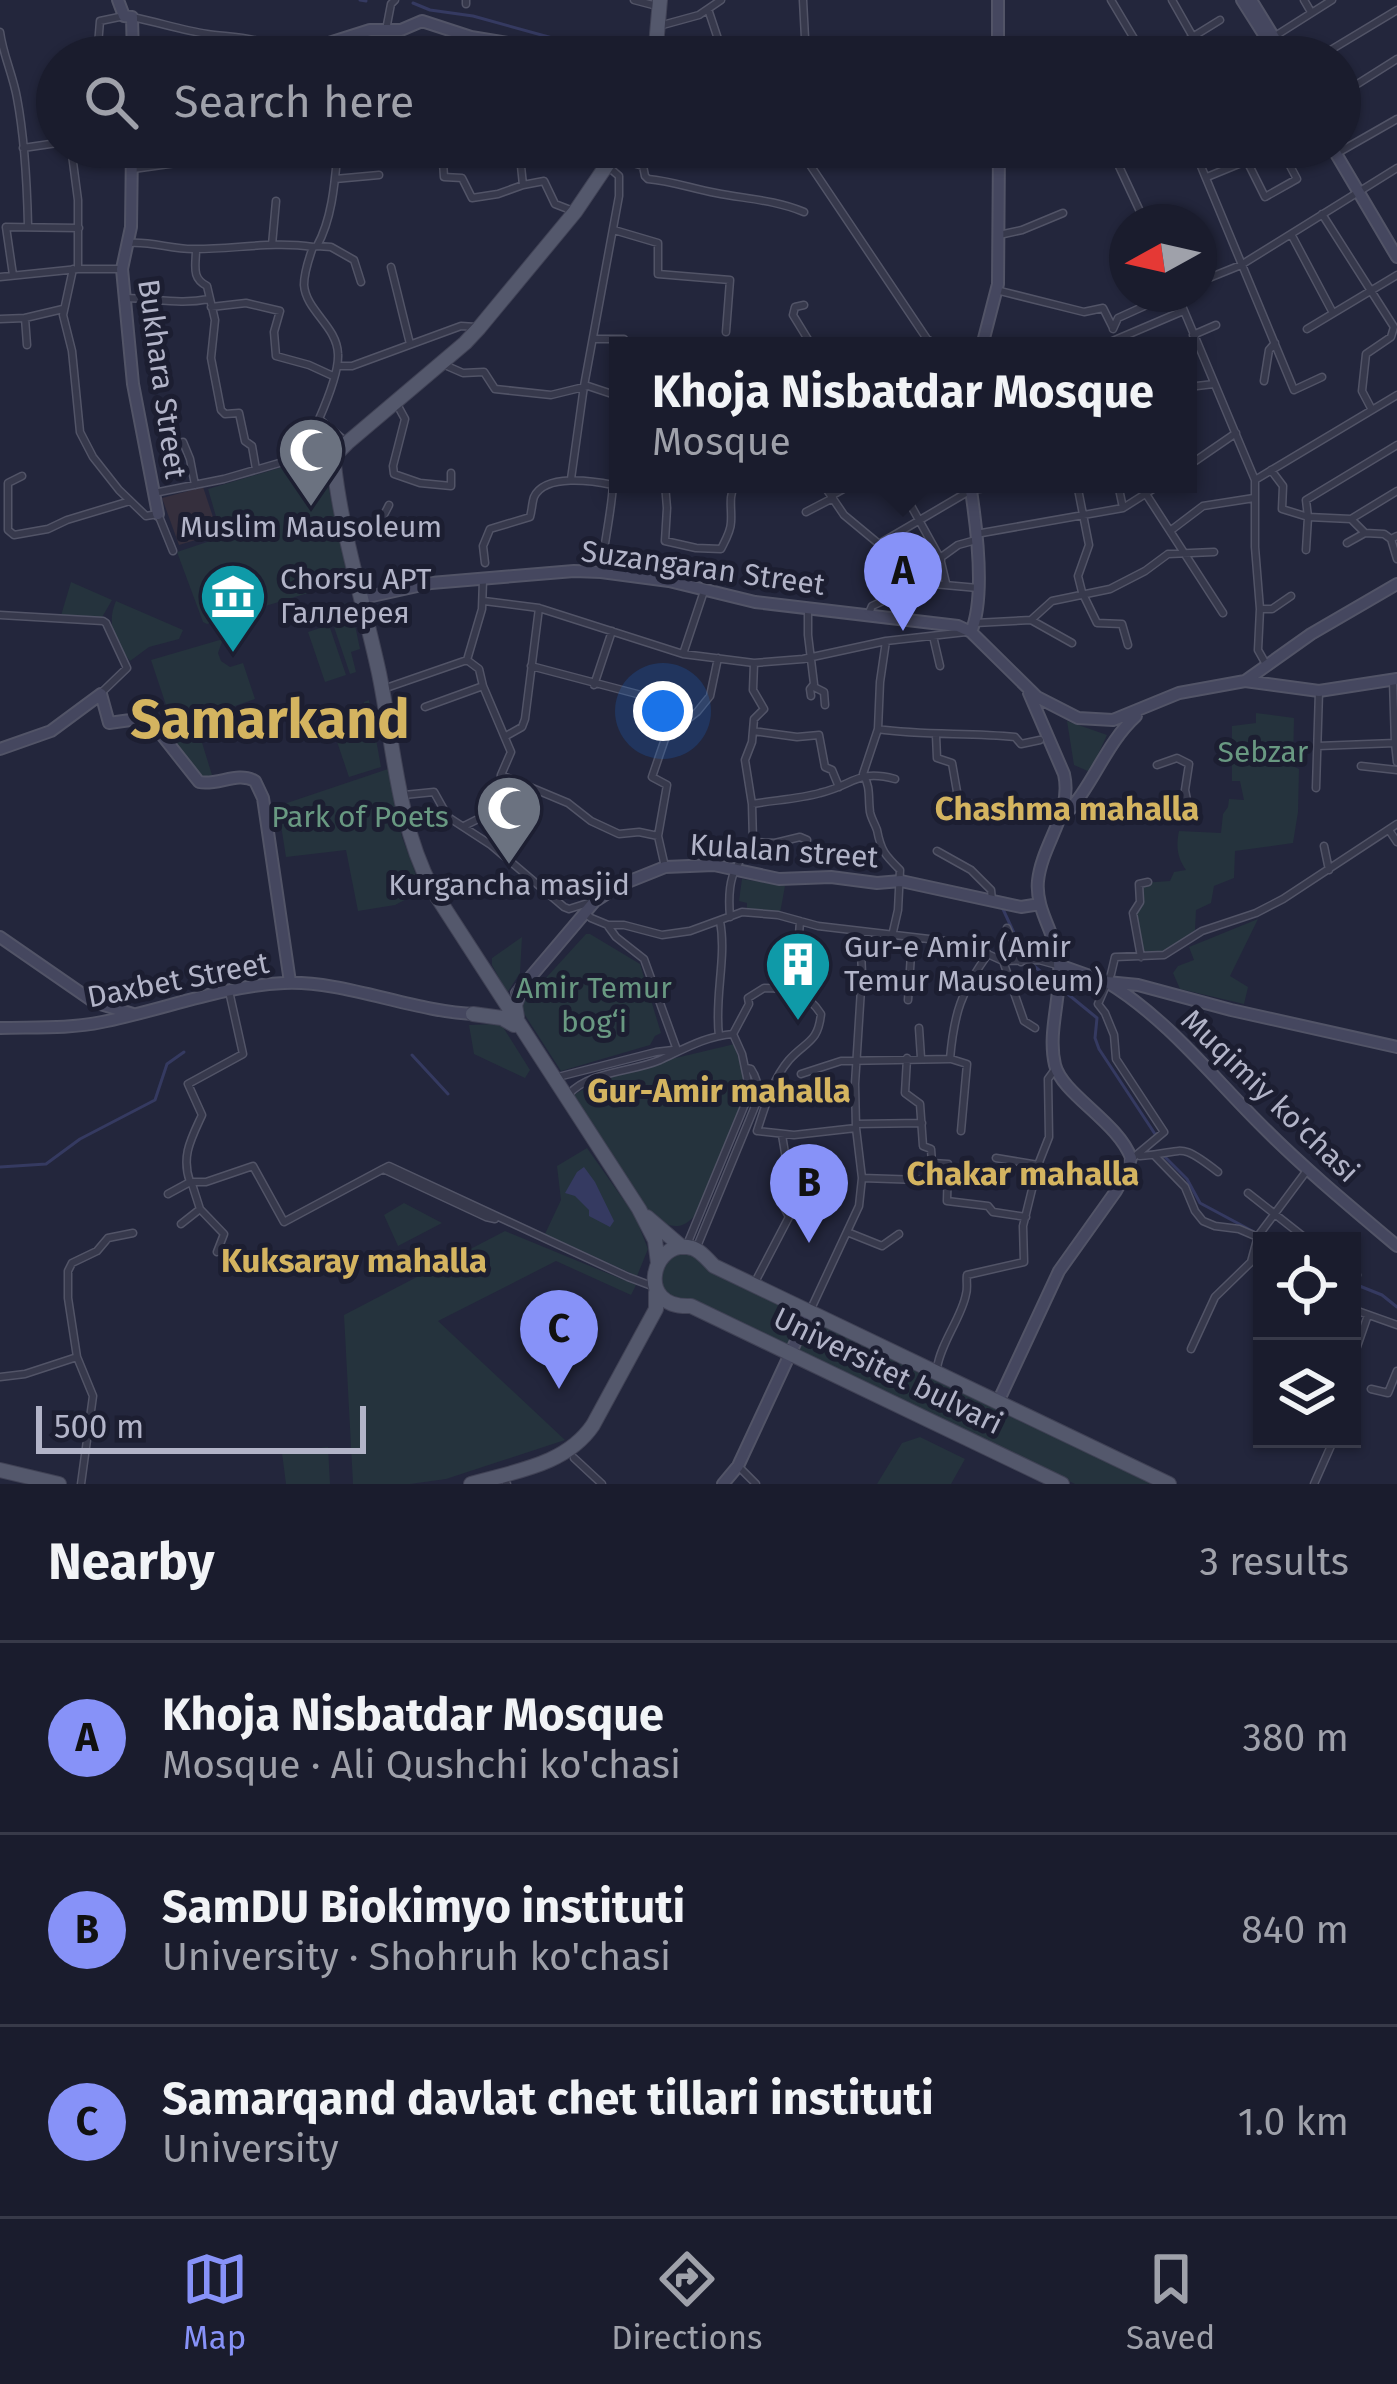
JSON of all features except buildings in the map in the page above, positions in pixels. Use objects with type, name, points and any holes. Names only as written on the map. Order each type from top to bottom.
[{"type":"main road","points":[[118,0],[128,17],[130,36]]},
{"type":"main road","points":[[998,0],[998,36]]},
{"type":"main road","points":[[1246,0],[1269,36]]},
{"type":"main road","points":[[655,2],[656,36]]},
{"type":"main road","points":[[653,36],[655,2]]},
{"type":"main road","points":[[358,36],[370,30],[401,30],[422,21],[468,36]]},
{"type":"main road","points":[[471,1484],[551,1460],[581,1441],[656,1309],[655,1240],[431,887],[414,848],[334,456],[479,328],[610,168]]},
{"type":"main road","points":[[334,464],[343,461],[484,333],[545,261],[611,168]]},
{"type":"main road","points":[[984,337],[997,290],[999,168]]},
{"type":"main road","points":[[1348,168],[1397,257]]},
{"type":"main road","name":"Bukhara Street","points":[[133,169],[129,243],[122,268],[134,385],[158,514]]},
{"type":"main road","points":[[1361,191],[1397,244]]},
{"type":"main road","points":[[971,493],[978,588],[973,627],[1035,703],[1071,801]]},
{"type":"main road","name":"Suzangaran Street","points":[[363,598],[424,584],[601,572],[669,581],[755,602],[973,627]]},
{"type":"main road","points":[[1245,681],[1311,634],[1397,584]]},
{"type":"main road","points":[[1108,720],[1184,692],[1245,681],[1319,691],[1395,679]]},
{"type":"main road","points":[[1023,686],[1078,718],[1115,723],[1114,744]]},
{"type":"main road","points":[[0,749],[51,731],[100,694],[109,723],[150,720],[199,782],[248,777],[256,782],[275,867],[290,982]]},
{"type":"main road","points":[[1039,720],[1040,706],[1052,705]]},
{"type":"main road","points":[[998,1402],[1059,1271],[1116,1191],[1132,1157],[1118,1134],[1056,1068],[1059,965],[1038,884],[1042,864],[1071,801],[1146,707]]},
{"type":"main road","name":"Kulalan street","points":[[501,999],[520,989],[595,901],[664,867],[714,865],[779,879],[831,877],[901,884],[1021,907],[1040,904]]},
{"type":"main road","points":[[0,937],[94,1002],[136,1015]]},
{"type":"main road","points":[[1059,965],[1108,982],[1397,1047]]},
{"type":"main road","name":"Daxbet Street","points":[[0,1028],[92,1024],[229,989],[290,982],[473,1014]]},
{"type":"main road","name":"Muqimiy ko'chasi","points":[[1108,982],[1134,1000],[1308,1169],[1397,1246]]},
{"type":"main road","points":[[520,989],[515,1008],[520,1028]]},
{"type":"main road","points":[[473,1014],[501,999]]},
{"type":"main road","points":[[473,1014],[502,1018],[520,1028]]},
{"type":"main road","name":"Universitet bulvari","points":[[639,1209],[715,1266],[1169,1484]]},
{"type":"main road","points":[[657,1265],[671,1250],[688,1248]]},
{"type":"main road","points":[[656,1287],[671,1305],[691,1306]]},
{"type":"main road","points":[[506,1484],[574,1459],[600,1430],[671,1305]]},
{"type":"main road","points":[[661,1319],[691,1306]]},
{"type":"main road","name":"Universitet bulvari","points":[[691,1306],[1056,1483]]},
{"type":"main road","points":[[723,1484],[738,1466],[810,1311]]},
{"type":"main road","points":[[0,1474],[28,1484]]},
{"type":"main road","points":[[0,1474],[59,1484]]},
{"type":"street","points":[[380,0],[393,2],[386,31]]},
{"type":"street","points":[[634,0],[655,2]]},
{"type":"street","points":[[658,26],[699,15],[721,0]]},
{"type":"street","points":[[803,0],[805,36]]},
{"type":"street","points":[[1111,0],[1132,36]]},
{"type":"street","points":[[1172,0],[1192,36]]},
{"type":"street","points":[[1304,0],[1311,12]]},
{"type":"street","points":[[1275,36],[1332,0]]},
{"type":"street","points":[[1351,36],[1396,6]]},
{"type":"street","points":[[708,9],[717,36]]},
{"type":"street","points":[[98,36],[103,20],[128,17],[220,36]]},
{"type":"street","points":[[1195,36],[1220,20]]},
{"type":"street","points":[[0,32],[2,57],[16,95],[28,225]]},
{"type":"street","points":[[1361,81],[1397,59]]},
{"type":"street","points":[[1361,136],[1397,119]]},
{"type":"street","points":[[23,148],[36,146]]},
{"type":"street","points":[[74,168],[79,228],[75,269],[63,309],[80,432],[93,458],[130,501],[146,515],[158,514]]},
{"type":"street","points":[[133,169],[140,168]]},
{"type":"street","points":[[336,168],[322,238],[315,246],[304,285],[334,335],[338,352],[316,424],[347,443]]},
{"type":"street","points":[[443,168],[444,177],[462,178],[472,198],[544,181],[555,205],[575,212]]},
{"type":"street","points":[[521,168],[523,185]]},
{"type":"street","points":[[571,479],[620,189],[619,168]]},
{"type":"street","points":[[644,168],[648,179],[782,202],[804,212]]},
{"type":"street","points":[[812,168],[926,337]]},
{"type":"street","points":[[1120,168],[1137,204]]},
{"type":"street","points":[[1202,168],[1294,390],[1322,376]]},
{"type":"street","points":[[1207,177],[1229,168]]},
{"type":"street","points":[[1250,168],[1268,197],[1297,179],[1291,168]]},
{"type":"street","points":[[1217,275],[1241,265],[1397,169]]},
{"type":"street","points":[[335,179],[379,175]]},
{"type":"street","points":[[272,244],[276,201]]},
{"type":"street","points":[[999,235],[1064,213]]},
{"type":"street","points":[[1322,214],[1394,327],[1391,338],[1366,354],[1362,391],[1372,410]]},
{"type":"street","points":[[13,275],[6,227],[79,228]]},
{"type":"street","points":[[613,230],[658,243],[658,274],[730,280],[726,332]]},
{"type":"street","points":[[1291,234],[1333,313]]},
{"type":"street","points":[[129,243],[196,250],[272,244],[335,249],[354,260],[362,281]]},
{"type":"street","points":[[196,250],[196,278],[207,286],[215,329],[211,358],[221,410],[239,413],[256,470]]},
{"type":"street","points":[[391,267],[410,344]]},
{"type":"street","points":[[0,277],[122,268]]},
{"type":"street","points":[[1307,328],[1397,275]]},
{"type":"street","points":[[997,290],[1084,312],[1103,308],[1116,337]]},
{"type":"street","points":[[125,298],[247,303],[280,311],[274,332],[276,356],[333,376]]},
{"type":"street","points":[[804,305],[795,307],[793,315],[806,337]]},
{"type":"street","points":[[0,319],[63,309]]},
{"type":"street","points":[[1113,328],[1118,318],[1132,312]]},
{"type":"street","points":[[1127,337],[1181,312]]},
{"type":"street","points":[[1183,312],[1193,335],[1216,325]]},
{"type":"street","points":[[25,318],[27,345]]},
{"type":"street","points":[[337,366],[352,366],[461,326],[479,328]]},
{"type":"street","points":[[593,340],[609,339]]},
{"type":"street","points":[[1197,344],[1255,479],[1258,650],[1267,666]]},
{"type":"street","points":[[1264,381],[1275,344]]},
{"type":"street","points":[[447,366],[463,373],[484,372],[495,388],[550,394],[584,386],[609,393]]},
{"type":"street","points":[[1197,386],[1214,384]]},
{"type":"street","points":[[1255,479],[1397,395]]},
{"type":"street","points":[[399,408],[405,419],[394,474],[451,486],[451,473]]},
{"type":"street","points":[[1197,460],[1236,433]]},
{"type":"street","points":[[183,442],[195,485]]},
{"type":"street","points":[[1306,550],[1306,500],[1397,445]]},
{"type":"street","points":[[154,493],[300,457],[334,464]]},
{"type":"street","points":[[1270,470],[1282,486],[1282,509],[1307,517],[1351,519],[1397,491]]},
{"type":"street","points":[[22,476],[8,483],[6,515],[8,530],[14,535],[48,529],[130,501]]},
{"type":"street","points":[[485,563],[483,546],[490,529],[530,517],[535,494],[545,487],[571,479],[609,484]]},
{"type":"street","points":[[601,572],[612,493]]},
{"type":"street","points":[[666,493],[664,541],[721,549],[731,522],[731,493]]},
{"type":"street","points":[[829,493],[844,515],[879,544],[886,600],[872,606],[868,615]]},
{"type":"street","points":[[806,512],[838,493]]},
{"type":"street","points":[[904,493],[940,559],[946,584]]},
{"type":"street","points":[[879,544],[961,493]]},
{"type":"street","points":[[1080,493],[1089,545],[1078,576],[1082,592],[1097,623],[1122,623],[1128,645]]},
{"type":"street","points":[[1120,493],[1123,508]]},
{"type":"street","points":[[911,582],[958,545],[976,537],[1123,508],[1146,494],[1223,613]]},
{"type":"street","points":[[1171,531],[1203,506],[1254,499]]},
{"type":"street","points":[[348,534],[374,529],[388,505]]},
{"type":"street","name":"Bukhara Street","points":[[158,514],[171,548]]},
{"type":"street","points":[[1351,519],[1365,533]]},
{"type":"street","points":[[1347,543],[1365,533],[1384,533],[1394,538],[1397,559]]},
{"type":"street","points":[[484,601],[539,608],[683,654],[754,662],[811,657],[886,640],[1031,620],[1052,601],[1110,589],[1168,554],[1214,552]]},
{"type":"street","points":[[467,660],[484,601],[483,580]]},
{"type":"street","points":[[884,584],[978,588]]},
{"type":"street","points":[[683,654],[704,591]]},
{"type":"street","points":[[1260,609],[1272,609],[1291,596]]},
{"type":"street","points":[[506,736],[522,727],[525,719],[539,608]]},
{"type":"street","points":[[808,609],[812,692],[824,692],[825,706]]},
{"type":"street","points":[[0,615],[103,620],[128,663],[100,694]]},
{"type":"street","points":[[1031,620],[1072,643]]},
{"type":"street","points":[[594,685],[612,631]]},
{"type":"street","points":[[933,636],[940,666]]},
{"type":"street","points":[[886,640],[878,729],[863,774],[869,784],[878,843],[898,866],[901,884],[892,936]]},
{"type":"street","points":[[664,867],[658,836],[667,785],[652,777],[666,736],[698,712],[710,696],[718,658]]},
{"type":"street","points":[[382,689],[467,660]]},
{"type":"street","points":[[465,826],[496,810],[501,775],[511,755],[478,669],[467,660]]},
{"type":"street","points":[[730,917],[735,868],[754,842],[745,760],[754,719],[764,709],[753,690],[754,662]]},
{"type":"street","points":[[531,666],[641,695],[666,736]]},
{"type":"street","points":[[1361,766],[1397,766],[1395,679]]},
{"type":"street","points":[[425,707],[483,686]]},
{"type":"street","points":[[1316,788],[1319,691]]},
{"type":"street","points":[[878,729],[1015,737],[1021,744],[1040,740]]},
{"type":"street","points":[[753,731],[818,735],[825,767],[832,770],[839,787]]},
{"type":"street","points":[[936,735],[936,754],[952,763],[959,802],[1022,806],[1061,819]]},
{"type":"street","points":[[1318,746],[1396,738]]},
{"type":"street","points":[[1071,801],[1106,819],[1136,813],[1187,819],[1189,764],[1177,758],[1157,765]]},
{"type":"street","points":[[752,805],[814,795],[863,774],[895,779]]},
{"type":"street","points":[[501,775],[568,802],[619,834],[658,836]]},
{"type":"street","points":[[400,795],[433,791],[445,814],[566,908],[595,901]]},
{"type":"street","points":[[1132,1157],[1164,1132],[1115,1055],[1114,1035],[1098,1004],[1115,957],[1169,953],[1202,931],[1256,913],[1393,827],[1397,842]]},
{"type":"street","points":[[754,842],[807,840]]},
{"type":"street","points":[[1324,846],[1329,870]]},
{"type":"street","points":[[938,851],[970,870],[992,890],[992,900]]},
{"type":"street","points":[[1141,957],[1133,913],[1140,902],[1139,884],[1148,882]]},
{"type":"street","points":[[585,913],[608,925],[662,935],[690,931],[742,912],[778,915],[860,932],[963,943],[1003,961],[1059,965]]},
{"type":"street","points":[[719,1036],[724,938],[720,921]]},
{"type":"street","points":[[795,993],[800,921]]},
{"type":"street","points":[[608,925],[644,958],[677,1050]]},
{"type":"street","points":[[1007,928],[1026,962]]},
{"type":"street","points":[[810,1311],[859,1207],[860,932]]},
{"type":"street","points":[[908,1000],[912,939]]},
{"type":"street","points":[[950,1059],[968,982],[988,954]]},
{"type":"street","points":[[1003,961],[1024,1021],[1035,1028]]},
{"type":"street","points":[[688,1248],[759,1088],[733,1034],[748,998],[770,987],[812,999],[821,1018],[816,1036],[788,1061],[769,1094],[757,1131]]},
{"type":"street","points":[[217,1252],[224,1234],[200,1209],[184,1166],[202,1115],[188,1084],[243,1054],[229,989]]},
{"type":"street","points":[[919,1028],[921,1058]]},
{"type":"street","points":[[567,1099],[579,1085],[733,1034]]},
{"type":"street","points":[[552,1077],[677,1050]]},
{"type":"street","points":[[907,1058],[905,1093],[919,1102],[923,1146],[931,1149],[932,1163],[948,1164],[948,1202],[988,1206],[1026,1217]]},
{"type":"street","points":[[801,1074],[857,1060],[950,1059],[968,1064],[961,1131]]},
{"type":"street","points":[[936,1371],[967,1292],[967,1275],[1024,1262],[1026,1217],[1049,1137],[1048,1079],[1056,1068]]},
{"type":"street","points":[[741,1128],[782,1135],[922,1123]]},
{"type":"street","points":[[776,1183],[786,1159],[782,1135]]},
{"type":"street","points":[[1132,1157],[1188,1150],[1218,1172]]},
{"type":"street","points":[[1155,1156],[1185,1187],[1203,1221],[1253,1235]]},
{"type":"street","points":[[996,1158],[1038,1166]]},
{"type":"street","points":[[168,1194],[254,1166],[284,1222],[389,1166],[656,1287]]},
{"type":"street","points":[[1261,1232],[1308,1169]]},
{"type":"street","points":[[862,1178],[921,1180]]},
{"type":"street","points":[[1248,1193],[1297,1232]]},
{"type":"street","points":[[754,1284],[789,1217],[782,1203]]},
{"type":"street","points":[[181,1224],[200,1209]]},
{"type":"street","points":[[847,1232],[882,1246],[899,1234]]},
{"type":"street","points":[[81,1484],[93,1396],[76,1357],[69,1267],[97,1251],[108,1238],[133,1233]]},
{"type":"street","points":[[1191,1348],[1217,1293],[1251,1262],[1253,1255]]},
{"type":"street","points":[[628,1277],[642,1277],[657,1265]]},
{"type":"street","points":[[1361,1312],[1397,1325]]},
{"type":"street","points":[[1359,1340],[1368,1315]]},
{"type":"street","points":[[0,1377],[76,1357]]},
{"type":"street","points":[[1371,1389],[1388,1394],[1397,1371]]},
{"type":"street","points":[[1314,1484],[1330,1448]]},
{"type":"street","points":[[574,1459],[602,1484]]},
{"type":"street","points":[[738,1466],[756,1484]]},
{"type":"shaded area","points":[[203,487],[213,517],[208,519],[212,535],[179,545],[162,498]]},
{"type":"green space","points":[[296,463],[324,467],[347,574],[344,582],[203,622],[177,552],[222,537],[208,489]]},
{"type":"green space","points":[[71,582],[112,600],[101,619],[60,619]]},
{"type":"green space","points":[[116,601],[183,630],[179,639],[149,647],[130,661],[114,632]]},
{"type":"green space","points":[[347,603],[360,649],[351,652],[356,672],[350,674],[332,621],[308,628],[306,621],[296,624],[294,619]]},
{"type":"green space","points":[[329,625],[346,675],[325,682],[308,632]]},
{"type":"green space","points":[[223,639],[218,653],[221,661],[230,667],[243,663],[255,699],[195,720],[212,775],[200,778],[167,739],[165,726],[172,723],[151,660]]},
{"type":"green space","points":[[369,700],[381,767],[349,777],[330,721]]},
{"type":"green space","name":"Sebzar","points":[[1256,713],[1294,718],[1293,766],[1299,769],[1293,843],[1235,851],[1234,878],[1214,886],[1211,903],[1196,910],[1195,930],[1166,953],[1139,951],[1133,914],[1143,903],[1141,883],[1170,881],[1174,872],[1186,870],[1178,851],[1179,831],[1221,833],[1229,799],[1244,800],[1240,781],[1232,781],[1232,726],[1256,723]]},
{"type":"green space","points":[[1067,721],[1107,735],[1090,772],[1074,765]]},
{"type":"green space","name":"Park of Poets","points":[[388,769],[402,837],[422,891],[395,905],[358,911],[346,850],[286,857],[278,806]]},
{"type":"green space","points":[[742,879],[785,886],[780,913],[747,910],[747,903],[739,901]]},
{"type":"green space","points":[[1258,919],[1230,976],[1248,987],[1244,1004],[1180,989],[1173,973],[1194,960],[1189,947]]},
{"type":"green space","name":"Amir Temur bog‘i","points":[[586,934],[640,964],[661,1033],[650,1045],[561,1071],[521,1009]]},
{"type":"green space","points":[[522,937],[520,973],[507,993],[492,958]]},
{"type":"green space","points":[[469,1025],[503,1027],[530,1070],[525,1078],[474,1054]]},
{"type":"green space","points":[[734,1044],[748,1089],[696,1214],[685,1224],[668,1225],[650,1214],[572,1096],[629,1071]]},
{"type":"green space","points":[[587,1148],[635,1216],[648,1249],[637,1276],[545,1234],[561,1200],[557,1166]]},
{"type":"green space","points":[[404,1203],[442,1223],[398,1246],[384,1215]]},
{"type":"green space","points":[[505,1231],[636,1285],[631,1295],[556,1261],[438,1321],[565,1440],[446,1479],[353,1484],[344,1315]]},
{"type":"green space","points":[[673,1253],[693,1253],[1154,1484],[1075,1484],[693,1299],[678,1301],[661,1287],[660,1268]]},
{"type":"green space","points":[[920,1437],[965,1459],[951,1484],[877,1484],[902,1443]]},
{"type":"green space","points":[[328,1447],[330,1484],[286,1484],[282,1453]]},
{"type":"water","points":[[584,1167],[614,1221],[610,1227],[589,1216],[575,1196],[565,1193]]},
{"type":"waterway","points":[[360,0],[366,1]]},
{"type":"waterway","points":[[413,3],[545,36]]},
{"type":"waterway","points":[[1002,907],[1026,959],[1053,982]]},
{"type":"waterway","points":[[1064,991],[1097,1018],[1099,1049],[1155,1134]]},
{"type":"waterway","points":[[0,1167],[46,1164],[80,1139],[155,1100],[167,1064],[184,1052]]},
{"type":"waterway","points":[[412,1055],[448,1094]]},
{"type":"waterway","points":[[1165,1157],[1187,1179],[1200,1203],[1254,1232]]},
{"type":"waterway","points":[[1361,1287],[1397,1307]]},
{"type":"place","name":"Muslim Mausoleum","points":[[311,509]]},
{"type":"place","name":"Khoja Nisbatdar Mosque","points":[[903,631]]},
{"type":"place","name":"Chorsu АРТ Галлерея","points":[[233,655]]},
{"type":"place","name":"Kurgancha masjid","points":[[509,867]]},
{"type":"place","name":"Gur-e Amir (Amir Temur Mausoleum)","points":[[798,1023]]},
{"type":"place","name":"SamDU Biokimyo instituti","points":[[809,1243]]},
{"type":"place","name":"Samarqand davlat chet tillari instituti","points":[[559,1389]]},
{"type":"district","name":"Samarkand","points":[[270,720]]},
{"type":"district","name":"Chashma mahalla","points":[[1067,809]]},
{"type":"district","name":"Gur-Amir mahalla","points":[[719,1091]]},
{"type":"district","name":"Chakar mahalla","points":[[1023,1174]]},
{"type":"district","name":"Kuksaray mahalla","points":[[354,1261]]}]
